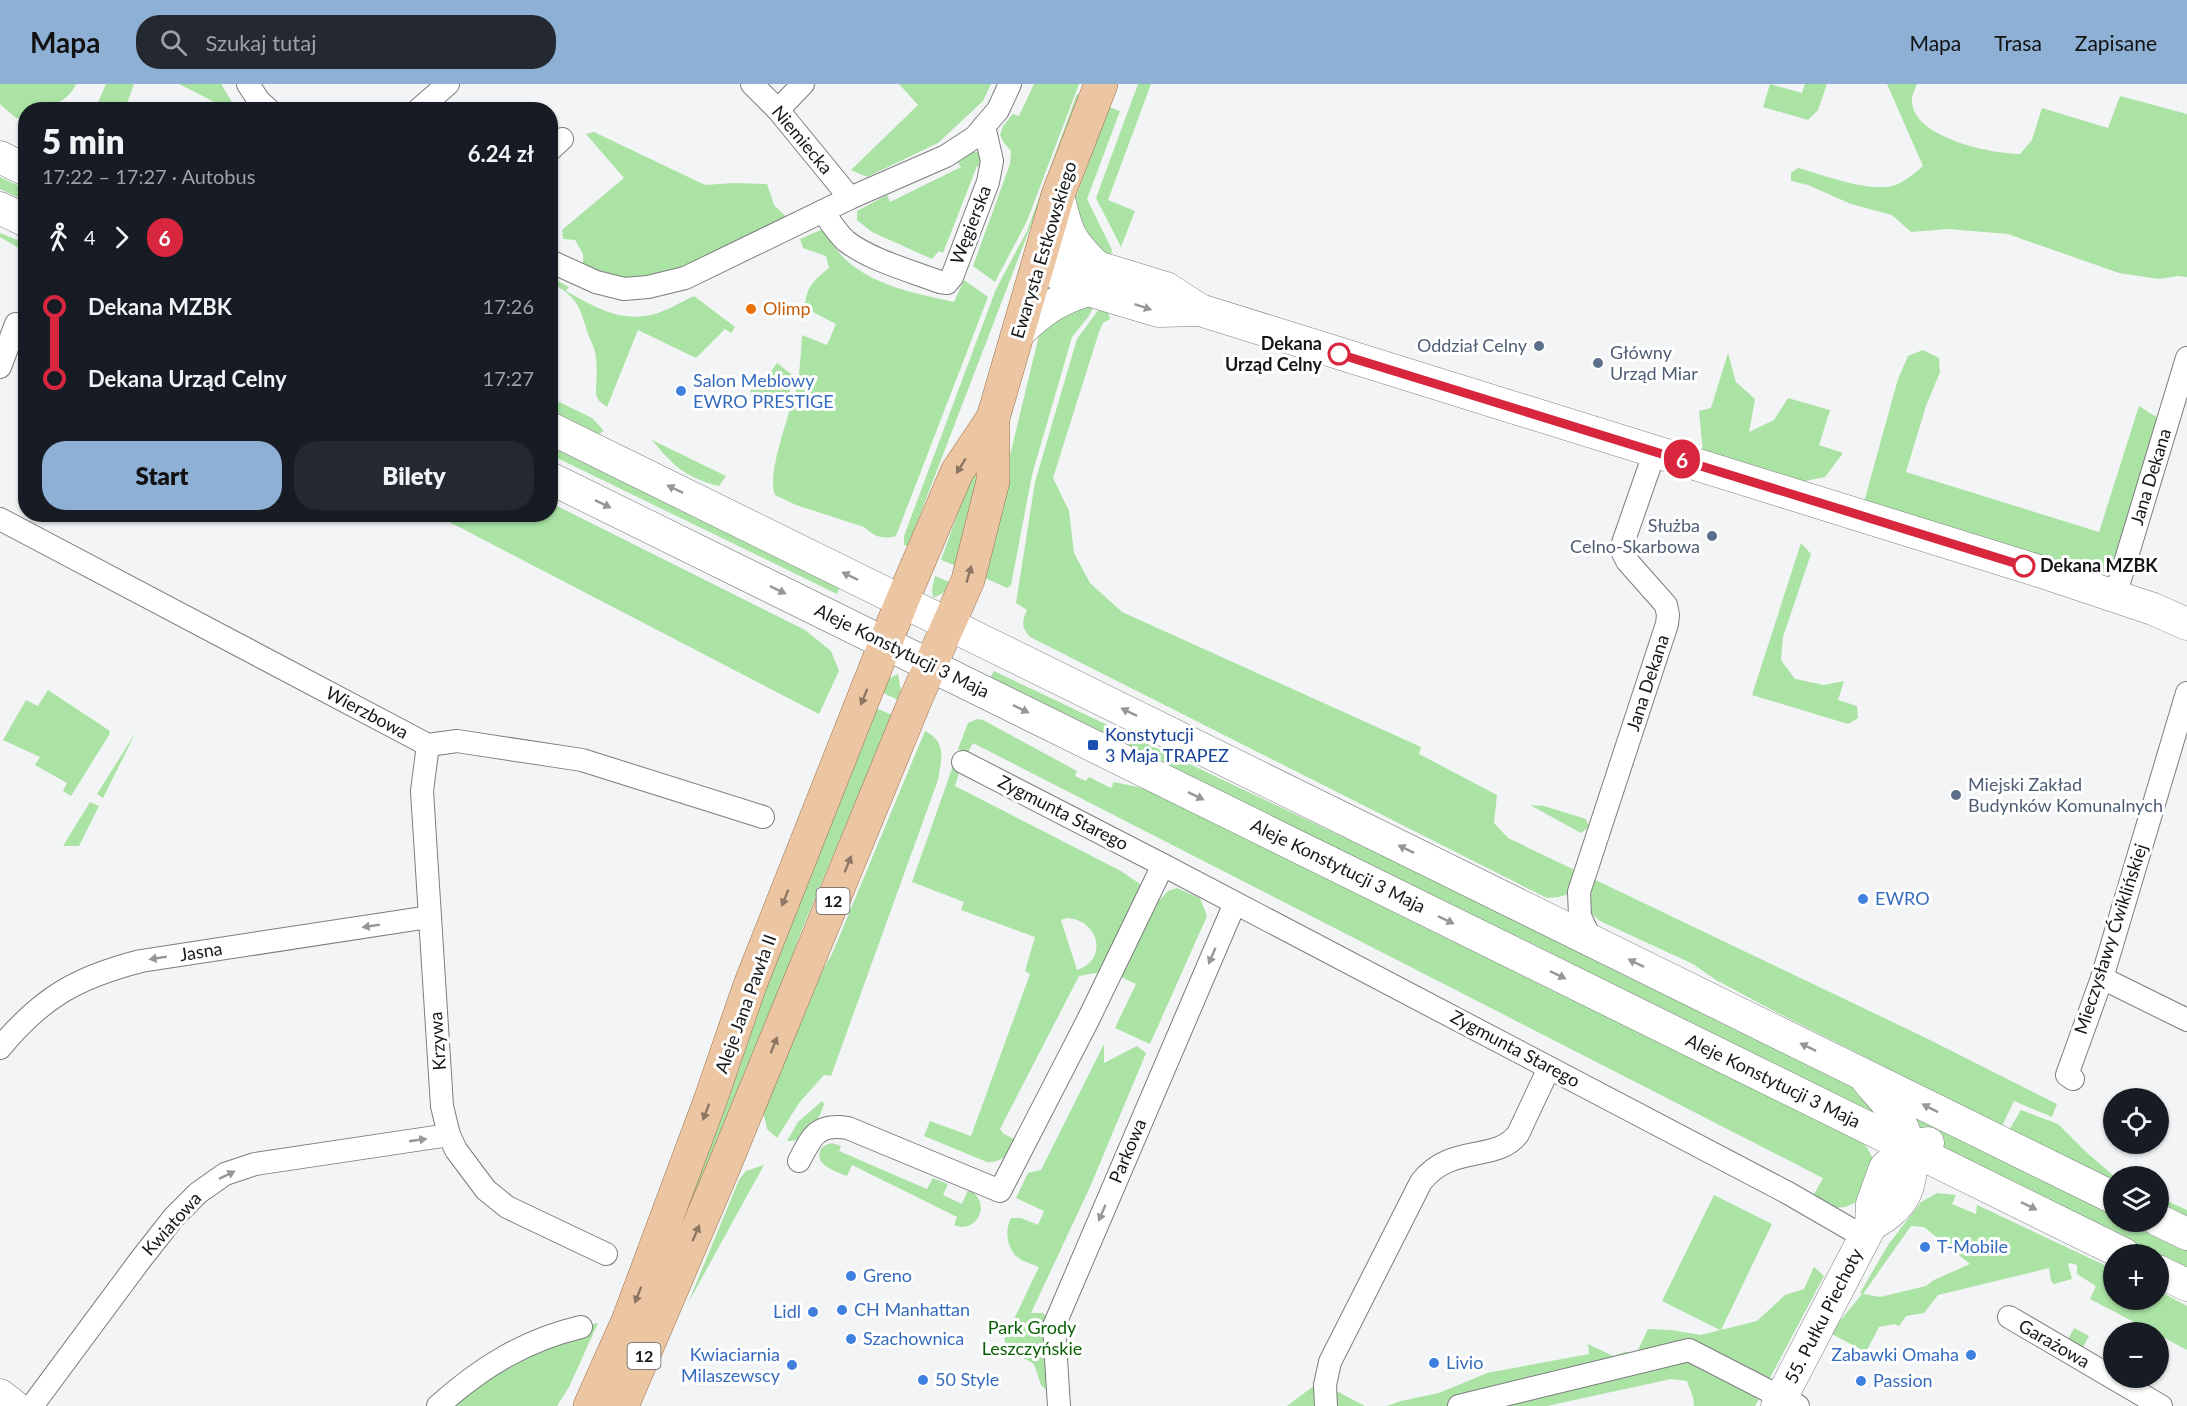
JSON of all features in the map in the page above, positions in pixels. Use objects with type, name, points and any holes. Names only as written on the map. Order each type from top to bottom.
[{"type":"main road","name":"Ewarysta Estkowskiego","points":[[949,624],[968,580],[993,481],[993,418],[1058,195],[1101,84]]},
{"type":"main road","points":[[0,157],[18,166]]},
{"type":"main road","points":[[1058,195],[1066,230],[1093,278]]},
{"type":"main road","points":[[0,208],[18,216]]},
{"type":"main road","points":[[1038,262],[1066,262],[1093,278],[1166,288],[1200,310],[2115,596],[2154,609],[2187,624]]},
{"type":"main road","points":[[1018,333],[1049,306],[1093,278]]},
{"type":"main road","name":"Ewarysta Estkowskiego","points":[[902,601],[957,472],[993,418]]},
{"type":"main road","points":[[558,432],[2103,1193]]},
{"type":"main road","name":"Aleje Konstytucji 3 Maja","points":[[558,482],[2104,1244]]},
{"type":"main road","name":"Aleje Jana Pawła II","points":[[590,1406],[628,1321],[750,986],[902,601]]},
{"type":"main road","name":"12","points":[[622,1406],[949,624]]},
{"type":"main road","name":"55. Pułku Piechoty","points":[[1861,1072],[1897,1117],[1909,1146],[1912,1164],[1906,1190],[1892,1212],[1867,1231]]},
{"type":"main road","points":[[1851,1119],[1879,1150],[1885,1168]]},
{"type":"main road","points":[[1909,1146],[1982,1135]]},
{"type":"main road","name":"55. Pułku Piechoty","points":[[1785,1403],[1867,1231],[1872,1204],[1885,1168],[1909,1146]]},
{"type":"main road","points":[[1906,1190],[1938,1178],[1976,1180]]},
{"type":"main road","points":[[2169,1225],[2187,1234]]},
{"type":"main road","points":[[2169,1276],[2187,1285]]},
{"type":"main road","points":[[0,1395],[14,1406]]},
{"type":"street","points":[[427,102],[447,84]]},
{"type":"street","name":"Niemiecka","points":[[752,84],[778,110],[850,198]]},
{"type":"street","points":[[778,110],[803,84]]},
{"type":"street","points":[[558,265],[596,282],[624,289],[648,287],[685,278],[850,198],[946,156],[975,137],[998,110],[1010,84]]},
{"type":"street","name":"Węgierska","points":[[823,211],[834,229],[847,242],[867,254],[940,282],[947,282],[952,277],[988,182],[992,161],[984,126]]},
{"type":"street","points":[[0,366],[16,324]]},
{"type":"street","name":"Jana Dekana","points":[[2115,596],[2187,358]]},
{"type":"street","name":"Jana Dekana","points":[[1590,940],[1580,916],[1579,892],[1667,624],[1666,605],[1627,561],[1623,553],[1623,543],[1655,451]]},
{"type":"street","name":"Wierzbowa","points":[[0,519],[428,745],[457,741],[582,759],[763,817]]},
{"type":"street","name":"Mieczysławy Ćwiklińskiej","points":[[2073,1079],[2067,1075],[2102,978],[2187,693]]},
{"type":"street","name":"Krzywa","points":[[428,745],[422,791],[442,1106],[449,1135],[456,1150],[480,1183],[507,1207],[606,1254]]},
{"type":"street","name":"Zygmunta Starego","points":[[963,762],[1788,1193],[1867,1231]]},
{"type":"street","points":[[799,1161],[817,1132],[825,1128],[842,1127],[1000,1191],[1088,1020],[1163,865]]},
{"type":"street","points":[[1537,914],[1548,912],[1579,892]]},
{"type":"street","name":"Parkowa","points":[[1059,1406],[1054,1326],[1235,903]]},
{"type":"street","name":"Jasna","points":[[0,1048],[59,992],[81,980],[106,971],[141,961],[429,917]]},
{"type":"street","points":[[2102,978],[2187,1020]]},
{"type":"street","points":[[1326,1406],[1325,1386],[1330,1362],[1421,1182],[1437,1167],[1456,1157],[1502,1148],[1511,1144],[1549,1068]]},
{"type":"street","name":"Kwiatowa","points":[[32,1406],[174,1217],[198,1193],[225,1174],[255,1164],[449,1135]]},
{"type":"street","name":"Garażowa","points":[[2009,1317],[2162,1406]]},
{"type":"street","points":[[438,1406],[478,1372],[498,1360],[537,1340],[581,1327]]},
{"type":"street","points":[[1459,1406],[1689,1350],[1785,1403]]},
{"type":"green space","points":[[0,84],[76,84],[60,102],[18,102],[18,118],[0,104]]},
{"type":"green space","points":[[106,84],[134,84],[128,102],[98,102]]},
{"type":"green space","points":[[179,84],[221,84],[232,102],[214,102]]},
{"type":"green space","points":[[899,84],[991,84],[983,101],[938,143],[867,177],[851,170],[918,105]]},
{"type":"green space","points":[[1034,84],[1079,84],[1027,221],[995,282],[973,266],[1010,164],[1011,151],[1000,135],[1003,126],[1013,114],[1019,116]]},
{"type":"green space","points":[[1138,84],[1151,84],[1108,200],[1135,211],[1121,247],[1096,198]]},
{"type":"green space","points":[[1770,84],[1802,93],[1805,84],[1827,84],[1818,110],[1808,120],[1763,107]]},
{"type":"green space","points":[[1887,84],[1917,84],[1912,100],[1916,115],[1940,134],[1956,142],[2007,153],[2020,154],[2032,140],[2042,108],[2108,128],[2120,96],[2187,114],[2187,277],[2159,279],[2119,273],[2008,234],[1948,229],[1911,232],[1892,215],[1851,204],[1808,185],[1791,181],[1791,173],[1798,168],[1864,186],[1890,186],[1900,183],[1923,166]]},
{"type":"green space","points":[[1077,94],[1081,95],[908,546],[904,545],[904,536],[996,289],[1027,231]]},
{"type":"green space","points":[[1109,107],[1120,111],[1087,199],[1112,250],[1110,260],[1089,249],[1075,200]]},
{"type":"green space","points":[[594,132],[705,185],[767,184],[774,205],[795,225],[685,278],[624,289],[583,266],[583,254],[575,240],[563,239],[562,230],[624,178],[586,134]]},
{"type":"green space","points":[[973,152],[981,152],[991,171],[977,166],[943,253],[939,251],[932,259],[872,232],[857,220],[857,211],[887,195],[890,202],[961,167],[958,163]]},
{"type":"green space","points":[[0,177],[18,186],[18,198],[0,189]]},
{"type":"green space","points":[[823,229],[842,256],[854,266],[866,275],[894,287],[954,302],[964,280],[988,297],[896,536],[886,538],[879,536],[864,527],[796,505],[775,495],[773,485],[776,457],[797,386],[802,335],[827,345],[836,324],[805,308],[811,285],[829,268],[826,256],[803,248],[800,239]]},
{"type":"green space","points":[[0,233],[18,240],[18,248],[0,237]]},
{"type":"green space","points":[[558,281],[569,287],[566,291],[606,311],[639,317],[656,314],[694,296],[735,327],[731,333],[725,329],[696,358],[638,330],[607,407],[599,401],[596,395],[595,352],[580,309],[560,288]]},
{"type":"green space","points":[[1097,299],[1089,316],[1072,337],[1032,475],[1011,585],[1007,588],[981,576],[1039,335],[1044,325]]},
{"type":"green space","points":[[1099,309],[1108,312],[1110,319],[1103,323],[1099,332],[1053,478],[1069,511],[1074,553],[1090,583],[1122,612],[1421,747],[1419,754],[1497,795],[1494,823],[1508,838],[1926,1038],[2057,1104],[2052,1117],[2014,1101],[2002,1126],[1776,1012],[1716,980],[1693,964],[1600,921],[1569,894],[1547,898],[1030,637],[1023,624],[1027,610],[1016,603],[1035,482],[1077,339]]},
{"type":"green space","points":[[1923,350],[1939,358],[1940,372],[1926,406],[1906,472],[2099,532],[2139,406],[2158,418],[2111,571],[2096,573],[1864,502],[1898,379],[1908,356]]},
{"type":"green space","points":[[1728,353],[1736,382],[1755,399],[1749,432],[1774,420],[1788,398],[1830,410],[1819,445],[1843,453],[1825,477],[1800,482],[1703,453],[1699,411],[1711,408]]},
{"type":"green space","points":[[777,363],[793,378],[786,407],[773,404],[750,392],[753,387],[758,390]]},
{"type":"green space","points":[[558,401],[592,418],[604,431],[599,434],[558,414]]},
{"type":"green space","points":[[652,440],[726,476],[719,486],[689,475],[674,464]]},
{"type":"green space","points":[[558,449],[840,586],[837,594],[558,458]]},
{"type":"green space","points":[[985,453],[959,567],[941,560],[978,457]]},
{"type":"green space","points":[[558,506],[805,630],[831,651],[839,671],[819,714],[449,522],[558,522]]},
{"type":"green space","points":[[1801,543],[1811,554],[1783,637],[1781,660],[1795,679],[1824,685],[1844,681],[1838,700],[1857,706],[1858,718],[1848,724],[1752,695]]},
{"type":"green space","points":[[935,576],[952,583],[943,593],[933,598],[932,589]]},
{"type":"green space","points":[[994,671],[1858,1082],[2103,1205],[2103,1232],[2157,1232],[2187,1247],[2187,1276],[2169,1268],[2169,1244],[2120,1244],[1975,1174],[989,679]]},
{"type":"green space","points":[[898,674],[901,691],[898,700],[879,691],[888,679]]},
{"type":"green space","points":[[48,690],[110,731],[71,796],[63,791],[67,783],[35,765],[40,757],[3,740],[26,700],[38,706]]},
{"type":"green space","points":[[871,706],[892,715],[800,934],[763,1046],[679,1246],[662,1258]]},
{"type":"green space","points":[[977,719],[983,720],[1077,771],[1075,776],[1086,781],[1089,777],[1111,788],[1114,782],[1147,789],[1857,1138],[1866,1146],[1872,1157],[1874,1170],[1857,1202],[1845,1207],[1833,1208],[1811,1200],[1823,1178],[973,743],[967,754],[958,749],[968,723]]},
{"type":"green space","points":[[925,731],[940,746],[938,780],[831,1076],[824,1075],[799,1103],[777,1138],[767,1129],[762,1106],[818,978],[832,954]]},
{"type":"green space","points":[[136,732],[103,798],[97,794]]},
{"type":"green space","points":[[953,766],[960,770],[955,786],[1121,871],[1150,891],[1113,970],[1079,976],[1000,1129],[1004,1134],[1018,1141],[1009,1153],[998,1161],[987,1162],[924,1136],[930,1121],[971,1136],[1030,974],[1025,971],[1035,937],[961,910],[964,902],[912,882]],"holes":[[[1067,918],[1078,920],[1093,932],[1096,949],[1087,965],[1077,970],[1061,920]]]},
{"type":"green space","points":[[90,802],[99,806],[79,846],[63,846]]},
{"type":"green space","points":[[1530,805],[1544,806],[1586,819],[1589,827],[1581,833]]},
{"type":"green space","points":[[1177,888],[1200,898],[1207,916],[1150,1044],[1115,1028],[1136,984],[1121,977],[1158,902],[1168,891]]},
{"type":"green space","name":"Park Grody Leszczyńskie","points":[[1104,1044],[1104,1063],[1137,1046],[1146,1053],[1090,1187],[1031,1313],[1043,1313],[1054,1326],[1049,1393],[1041,1385],[1034,1364],[1014,1353],[1004,1340],[1039,1267],[1016,1256],[1008,1242],[1008,1227],[1011,1218],[1021,1218],[1038,1225],[1044,1211],[1016,1198],[1028,1173],[1041,1170]]},
{"type":"green space","points":[[822,1101],[824,1104],[822,1111],[811,1130],[801,1138],[787,1141],[798,1122]]},
{"type":"green space","points":[[2021,1110],[2058,1124],[2103,1167],[2103,1176],[2009,1130]]},
{"type":"green space","points":[[832,1143],[841,1146],[839,1151],[927,1189],[933,1178],[948,1184],[943,1195],[962,1204],[968,1190],[980,1201],[981,1208],[976,1221],[963,1227],[954,1225],[957,1217],[852,1165],[847,1176],[833,1170],[821,1161],[819,1156],[822,1148]]},
{"type":"green space","points":[[764,1165],[688,1303],[739,1180],[746,1171]]},
{"type":"green space","points":[[1937,1193],[1956,1195],[1952,1204],[1976,1214],[1977,1205],[2103,1264],[2103,1306],[2090,1299],[2096,1286],[2077,1274],[2077,1265],[2071,1263],[2068,1264],[2072,1279],[2054,1284],[2051,1281],[2049,1268],[1938,1295],[1924,1313],[1906,1316],[1899,1326],[1895,1324],[1879,1327],[1866,1352],[1830,1333],[1862,1294],[1860,1293],[1888,1245],[1921,1202]],"holes":[[[1911,1226],[1924,1227],[1970,1264],[1926,1286],[1880,1297],[1863,1294]]]},
{"type":"green space","points":[[1714,1195],[1772,1224],[1721,1330],[1757,1321],[1785,1295],[1804,1289],[1814,1267],[1824,1276],[1755,1406],[1694,1406],[1687,1381],[1671,1379],[1547,1406],[1387,1406],[1439,1393],[1487,1373],[1589,1354],[1588,1344],[1613,1356],[1625,1352],[1637,1352],[1648,1329],[1701,1335],[1720,1330],[1662,1301]]},
{"type":"green space","points":[[2169,1202],[2187,1210],[2187,1217],[2169,1208]]},
{"type":"green space","points":[[2169,1296],[2187,1306],[2187,1350],[2169,1340],[2169,1322],[2134,1322],[2111,1310],[2169,1310]]},
{"type":"green space","points":[[598,1323],[569,1387],[557,1406],[438,1406],[556,1333]]},
{"type":"green space","points":[[2074,1328],[2089,1336],[2078,1357],[2063,1349]]},
{"type":"green space","points":[[1315,1385],[1325,1385],[1365,1406],[1287,1406]]},
{"type":"bus line","name":"6","points":[[1339,354],[2024,566]]},
{"type":"place","name":"Olimp","points":[[751,309]]},
{"type":"place","name":"Oddział Celny","points":[[1539,346]]},
{"type":"place","name":"Dekana Urząd Celny","points":[[1339,354]]},
{"type":"place","name":"Główny Urząd Miar","points":[[1598,363]]},
{"type":"place","name":"Salon Meblowy EWRO PRESTIGE","points":[[681,391]]},
{"type":"place","name":"Służba Celno-Skarbowa","points":[[1712,536]]},
{"type":"place","name":"Dekana MZBK","points":[[2024,566]]},
{"type":"place","name":"Konstytucji 3 Maja TRAPEZ","points":[[1093,745]]},
{"type":"place","name":"Miejski Zakład Budynków Komunalnych","points":[[1956,795]]},
{"type":"place","name":"EWRO","points":[[1863,899]]},
{"type":"place","name":"T-Mobile","points":[[1925,1247]]},
{"type":"place","name":"Greno","points":[[851,1276]]},
{"type":"place","name":"CH Manhattan","points":[[842,1310]]},
{"type":"place","name":"Lidl","points":[[813,1312]]},
{"type":"place","name":"Szachownica","points":[[851,1339]]},
{"type":"place","name":"Zabawki Omaha","points":[[1971,1355]]},
{"type":"place","name":"Livio","points":[[1434,1363]]},
{"type":"place","name":"Kwiaciarnia Milaszewscy","points":[[792,1365]]},
{"type":"place","name":"50 Style","points":[[923,1380]]},
{"type":"place","name":"Passion","points":[[1861,1381]]}]
